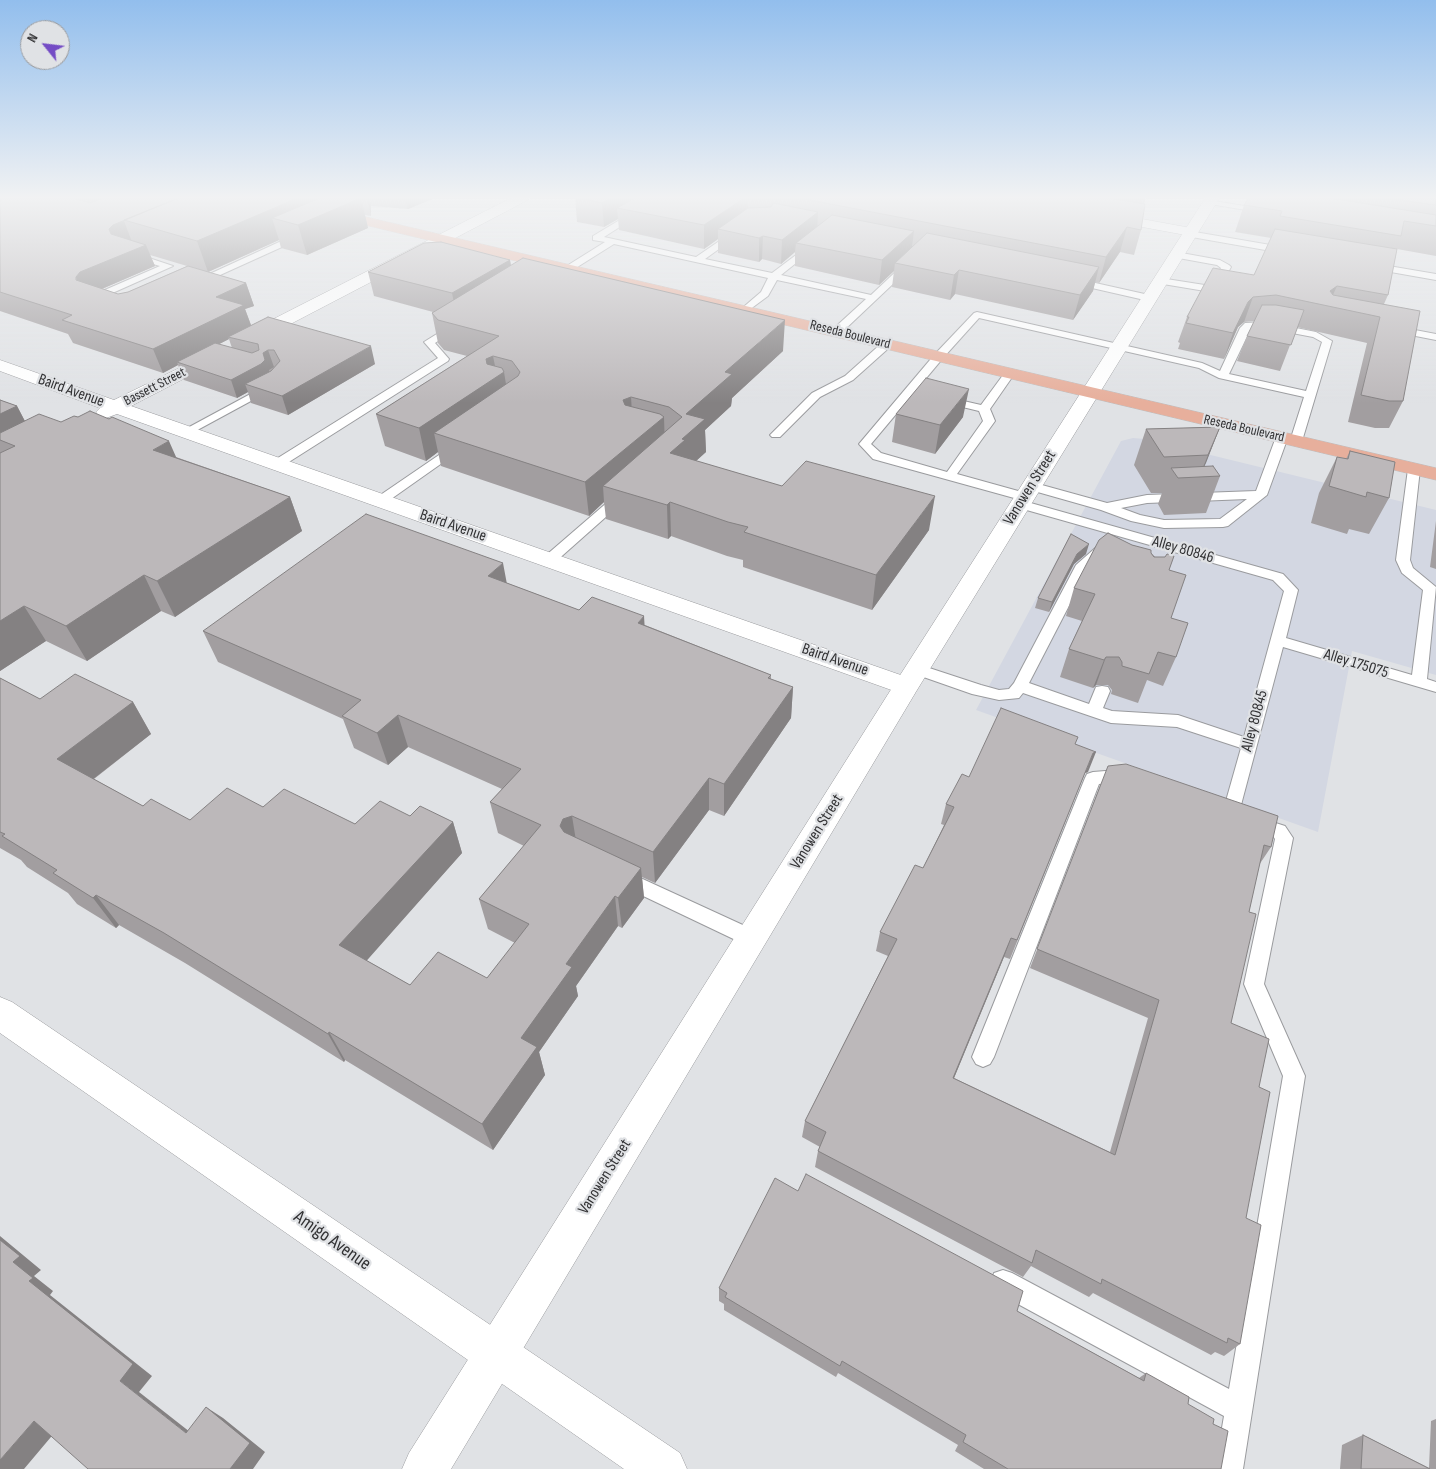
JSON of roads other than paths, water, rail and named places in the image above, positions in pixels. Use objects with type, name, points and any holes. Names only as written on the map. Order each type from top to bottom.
[{"type":"main road","name":"Reseda Boulevard","points":[[555,266],[1436,474]]},
{"type":"street","name":"Bassett Street","points":[[90,420],[226,352],[391,266]]},
{"type":"street","name":"Vanowen Street","points":[[425,1469],[911,677],[1170,266]]},
{"type":"street","name":"Baird Avenue","points":[[0,365],[550,560],[911,677]]},
{"type":"street","name":"Amigo Avenue","points":[[0,1013],[664,1469]]},
{"type":"lane","points":[[101,304],[92,301],[94,298],[172,267],[167,266]]},
{"type":"lane","points":[[184,288],[233,266]]},
{"type":"lane","points":[[538,274],[564,266]]},
{"type":"lane","points":[[724,266],[873,298]]},
{"type":"lane","points":[[745,310],[765,294],[774,276],[787,266]]},
{"type":"lane","points":[[836,332],[907,266]]},
{"type":"lane","points":[[1160,281],[1211,290],[1215,288],[1226,267],[1224,266]]},
{"type":"lane","points":[[1367,266],[1436,277]]},
{"type":"lane","points":[[192,273],[208,277]]},
{"type":"lane","points":[[1068,280],[1149,298]]},
{"type":"lane","points":[[939,356],[977,315],[1202,366],[1223,376],[1310,396]]},
{"type":"lane","points":[[277,464],[444,359],[430,342],[469,317]]},
{"type":"lane","points":[[1025,496],[1106,507],[1136,518],[1164,524],[1223,523],[1262,495],[1310,396],[1327,341],[1316,335],[1266,324],[1249,325],[1245,328],[1223,376]]},
{"type":"lane","points":[[1380,327],[1431,336]]},
{"type":"lane","points":[[776,436],[816,395],[849,378],[887,344]]},
{"type":"lane","name":"Alley 80846","points":[[939,356],[914,392],[864,444],[877,456],[1025,496],[1162,549],[1278,577],[1291,590],[1277,640]]},
{"type":"lane","points":[[984,409],[1010,373]]},
{"type":"lane","points":[[186,432],[272,385],[279,378]]},
{"type":"lane","points":[[937,398],[984,409]]},
{"type":"lane","points":[[950,476],[989,421],[984,409]]},
{"type":"lane","points":[[380,500],[469,438]]},
{"type":"lane","points":[[1414,469],[1403,560],[1407,570],[1430,589],[1419,682]]},
{"type":"lane","points":[[550,560],[631,489]]},
{"type":"lane","points":[[1106,507],[1147,499],[1262,495]]},
{"type":"lane","points":[[911,677],[999,696],[1013,694],[1020,686],[1083,565],[1122,533]]},
{"type":"lane","name":"Alley 175075","points":[[1277,640],[1436,687]]},
{"type":"lane","name":"Alley 80845","points":[[1239,1409],[1294,1076],[1254,984],[1284,838],[1279,832],[1226,808],[1249,745],[1277,640]]},
{"type":"lane","points":[[1020,686],[1111,717],[1178,722],[1249,745]]},
{"type":"lane","points":[[1094,712],[1102,691]]},
{"type":"lane","points":[[983,1057],[1093,778],[1118,776],[1146,786]]},
{"type":"lane","points":[[603,868],[752,938]]},
{"type":"lane","points":[[980,1270],[1239,1409],[1229,1469]]}]
